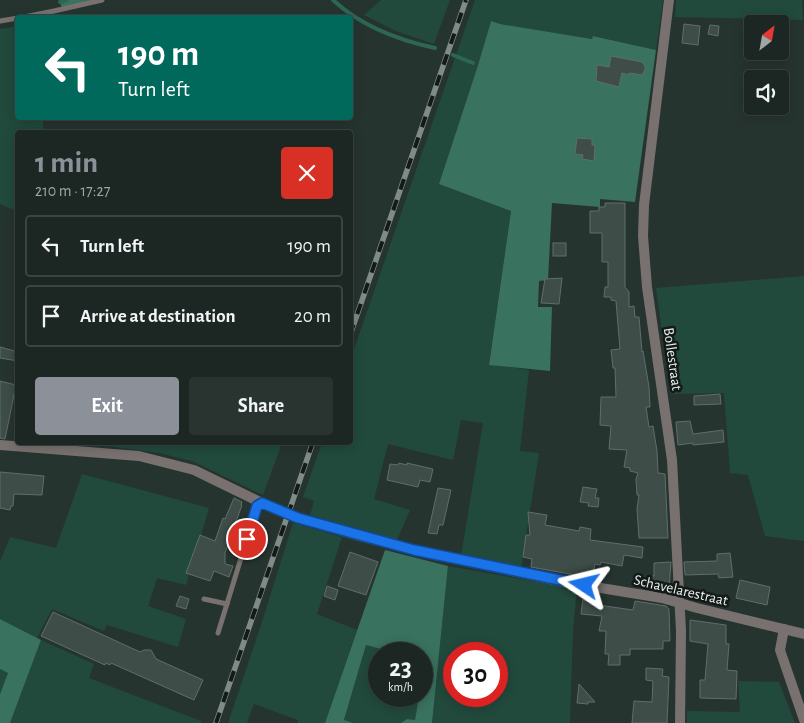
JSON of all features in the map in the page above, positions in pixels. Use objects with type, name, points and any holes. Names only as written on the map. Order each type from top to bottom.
[{"type":"street","name":"Bollestraat","points":[[669,0],[644,206],[643,236],[647,287],[672,460],[680,603],[680,723]]},
{"type":"street","name":"Schavelarestraat","points":[[0,445],[139,456],[194,470],[298,518],[414,550],[564,582],[662,598],[804,634]]},
{"type":"street","points":[[784,629],[780,650],[804,720]]},
{"type":"lane","points":[[36,15],[102,0]]},
{"type":"lane","points":[[0,21],[15,18]]},
{"type":"lane","points":[[218,633],[257,506],[262,503]]},
{"type":"lane","points":[[204,599],[227,604]]},
{"type":"green space","points":[[59,0],[100,0],[63,11]]},
{"type":"green space","points":[[381,0],[450,0],[434,44],[396,31],[364,15]]},
{"type":"green space","points":[[475,0],[663,0],[656,50],[594,36],[592,39],[499,24],[491,21],[439,184],[511,211],[489,364],[529,370],[520,451],[539,453],[521,568],[461,556],[483,423],[461,420],[453,460],[388,444],[374,499],[410,510],[397,540],[310,515],[314,501],[303,497],[321,445],[353,445],[353,352]]},
{"type":"green space","points":[[676,0],[802,0],[803,20],[789,20],[789,15],[744,15],[744,19],[675,17]]},
{"type":"green space","points":[[491,21],[592,39],[593,36],[656,50],[635,202],[600,199],[600,207],[552,203],[548,280],[539,281],[538,307],[552,307],[550,371],[489,365],[511,211],[439,184]]},
{"type":"green space","points":[[15,26],[15,120],[43,120],[43,130],[15,130],[15,210],[0,204],[0,29]]},
{"type":"green space","points":[[804,276],[804,541],[765,536],[748,475],[730,473],[724,393],[671,394],[656,288]]},
{"type":"green space","points":[[88,445],[281,445],[263,495],[192,461],[159,453]]},
{"type":"green space","points":[[82,474],[209,508],[186,585],[157,578],[148,606],[186,619],[178,647],[107,625],[104,631],[52,609],[37,638],[0,619],[0,562],[10,537],[56,548]]},
{"type":"green space","points":[[293,523],[342,537],[317,614],[357,630],[325,723],[298,723],[298,720],[254,704],[247,723],[228,723],[260,628]]},
{"type":"green space","points":[[385,550],[448,566],[432,723],[401,723],[407,719],[415,720],[417,707],[433,707],[433,642],[368,642],[344,720],[353,723],[325,723]]},
{"type":"green space","points":[[448,566],[577,589],[573,630],[570,723],[432,723]]},
{"type":"green space","points":[[0,619],[41,640],[10,723],[0,723],[0,694],[8,673],[0,669]]},
{"type":"green space","points":[[41,640],[94,664],[89,678],[201,721],[201,723],[10,723]]},
{"type":"green space","points":[[366,645],[368,646],[368,707],[417,707],[415,720],[407,719],[401,723],[353,723],[344,721]]},
{"type":"green space","points":[[0,669],[8,673],[0,694]]},
{"type":"green space","points":[[738,681],[779,682],[795,723],[687,723],[687,711],[740,712]]},
{"type":"building","points":[[684,24],[700,26],[698,45],[682,43]]},
{"type":"building","points":[[710,25],[719,26],[718,36],[708,34]]},
{"type":"building","points":[[611,56],[642,62],[645,70],[642,75],[622,73],[619,87],[596,81],[597,65],[609,67]]},
{"type":"building","points":[[577,138],[592,139],[592,145],[595,145],[594,161],[582,159],[583,155],[575,154]]},
{"type":"building","points":[[605,203],[625,203],[625,287],[629,292],[629,307],[634,306],[635,317],[639,317],[642,352],[649,387],[650,407],[646,407],[649,427],[653,426],[658,473],[665,474],[668,538],[639,538],[637,509],[639,495],[637,495],[636,479],[638,473],[624,467],[627,450],[609,449],[611,426],[600,425],[601,397],[616,397],[615,368],[613,368],[611,350],[620,349],[616,301],[611,300],[611,297],[604,297],[605,287],[608,287],[608,262],[602,262],[602,233],[590,233],[590,211],[599,211],[599,207],[605,207]]},
{"type":"building","points":[[553,243],[566,243],[566,256],[553,256]]},
{"type":"building","points":[[562,278],[559,304],[541,303],[545,279]]},
{"type":"building","points":[[0,347],[15,351],[15,360],[0,358]]},
{"type":"building","points":[[0,381],[15,385],[15,390],[5,439],[0,438]]},
{"type":"building","points":[[720,394],[721,404],[694,405],[694,396]]},
{"type":"building","points":[[690,421],[693,434],[723,430],[724,442],[678,445],[676,422]]},
{"type":"building","points":[[399,463],[433,469],[430,482],[420,480],[418,487],[387,480],[390,464],[398,465]]},
{"type":"building","points":[[0,472],[44,476],[42,495],[14,494],[13,506],[11,506],[10,510],[0,508]]},
{"type":"building","points":[[583,487],[597,489],[595,498],[599,498],[598,507],[588,506],[589,503],[580,502]]},
{"type":"building","points":[[438,488],[451,490],[443,525],[439,525],[437,534],[428,533]]},
{"type":"building","points":[[234,498],[242,502],[242,505],[225,553],[225,564],[233,566],[229,577],[214,571],[210,581],[186,573],[200,535],[215,541],[223,518],[225,519]]},
{"type":"building","points":[[528,512],[547,515],[545,525],[579,531],[580,527],[591,529],[590,540],[643,547],[642,558],[624,555],[622,566],[601,562],[600,565],[595,564],[592,578],[531,567],[532,559],[523,557],[526,535],[530,535]]},
{"type":"building","points":[[350,552],[378,562],[366,595],[338,586]]},
{"type":"building","points":[[730,553],[733,577],[719,578],[718,574],[685,575],[684,562],[717,561],[717,554]]},
{"type":"building","points":[[671,562],[669,589],[647,589],[649,576],[654,576],[654,563]]},
{"type":"building","points":[[740,580],[770,587],[767,605],[736,598]]},
{"type":"building","points":[[327,586],[338,590],[335,600],[324,596]]},
{"type":"building","points":[[180,596],[189,599],[186,609],[176,606]]},
{"type":"building","points":[[583,599],[599,601],[598,605],[633,610],[635,601],[666,606],[669,609],[670,641],[663,641],[663,649],[630,649],[630,655],[620,655],[620,665],[608,665],[609,654],[605,654],[606,631],[599,631],[602,616],[581,614]]},
{"type":"building","points":[[53,612],[140,652],[151,650],[156,659],[203,680],[194,700],[111,663],[110,665],[106,663],[105,665],[41,636]]},
{"type":"building","points":[[690,620],[726,625],[726,644],[729,644],[727,670],[737,671],[736,699],[700,698],[700,680],[705,680],[708,644],[690,641]]},
{"type":"building","points":[[646,668],[663,669],[662,676],[669,677],[667,723],[632,723],[634,701],[652,702],[653,681],[646,680]]},
{"type":"building","points":[[579,684],[595,702],[588,702],[588,704],[577,703]]},
{"type":"waterway","points":[[60,2],[67,0]]},
{"type":"waterway","points":[[333,0],[368,25],[407,41],[435,48]]},
{"type":"waterway","points":[[453,55],[473,63]]},
{"type":"railway","points":[[353,326],[466,0]]},
{"type":"railway","points":[[216,723],[312,445]]},
{"type":"route","points":[[247,539],[257,506],[262,503],[298,518],[414,550],[584,585]]}]
